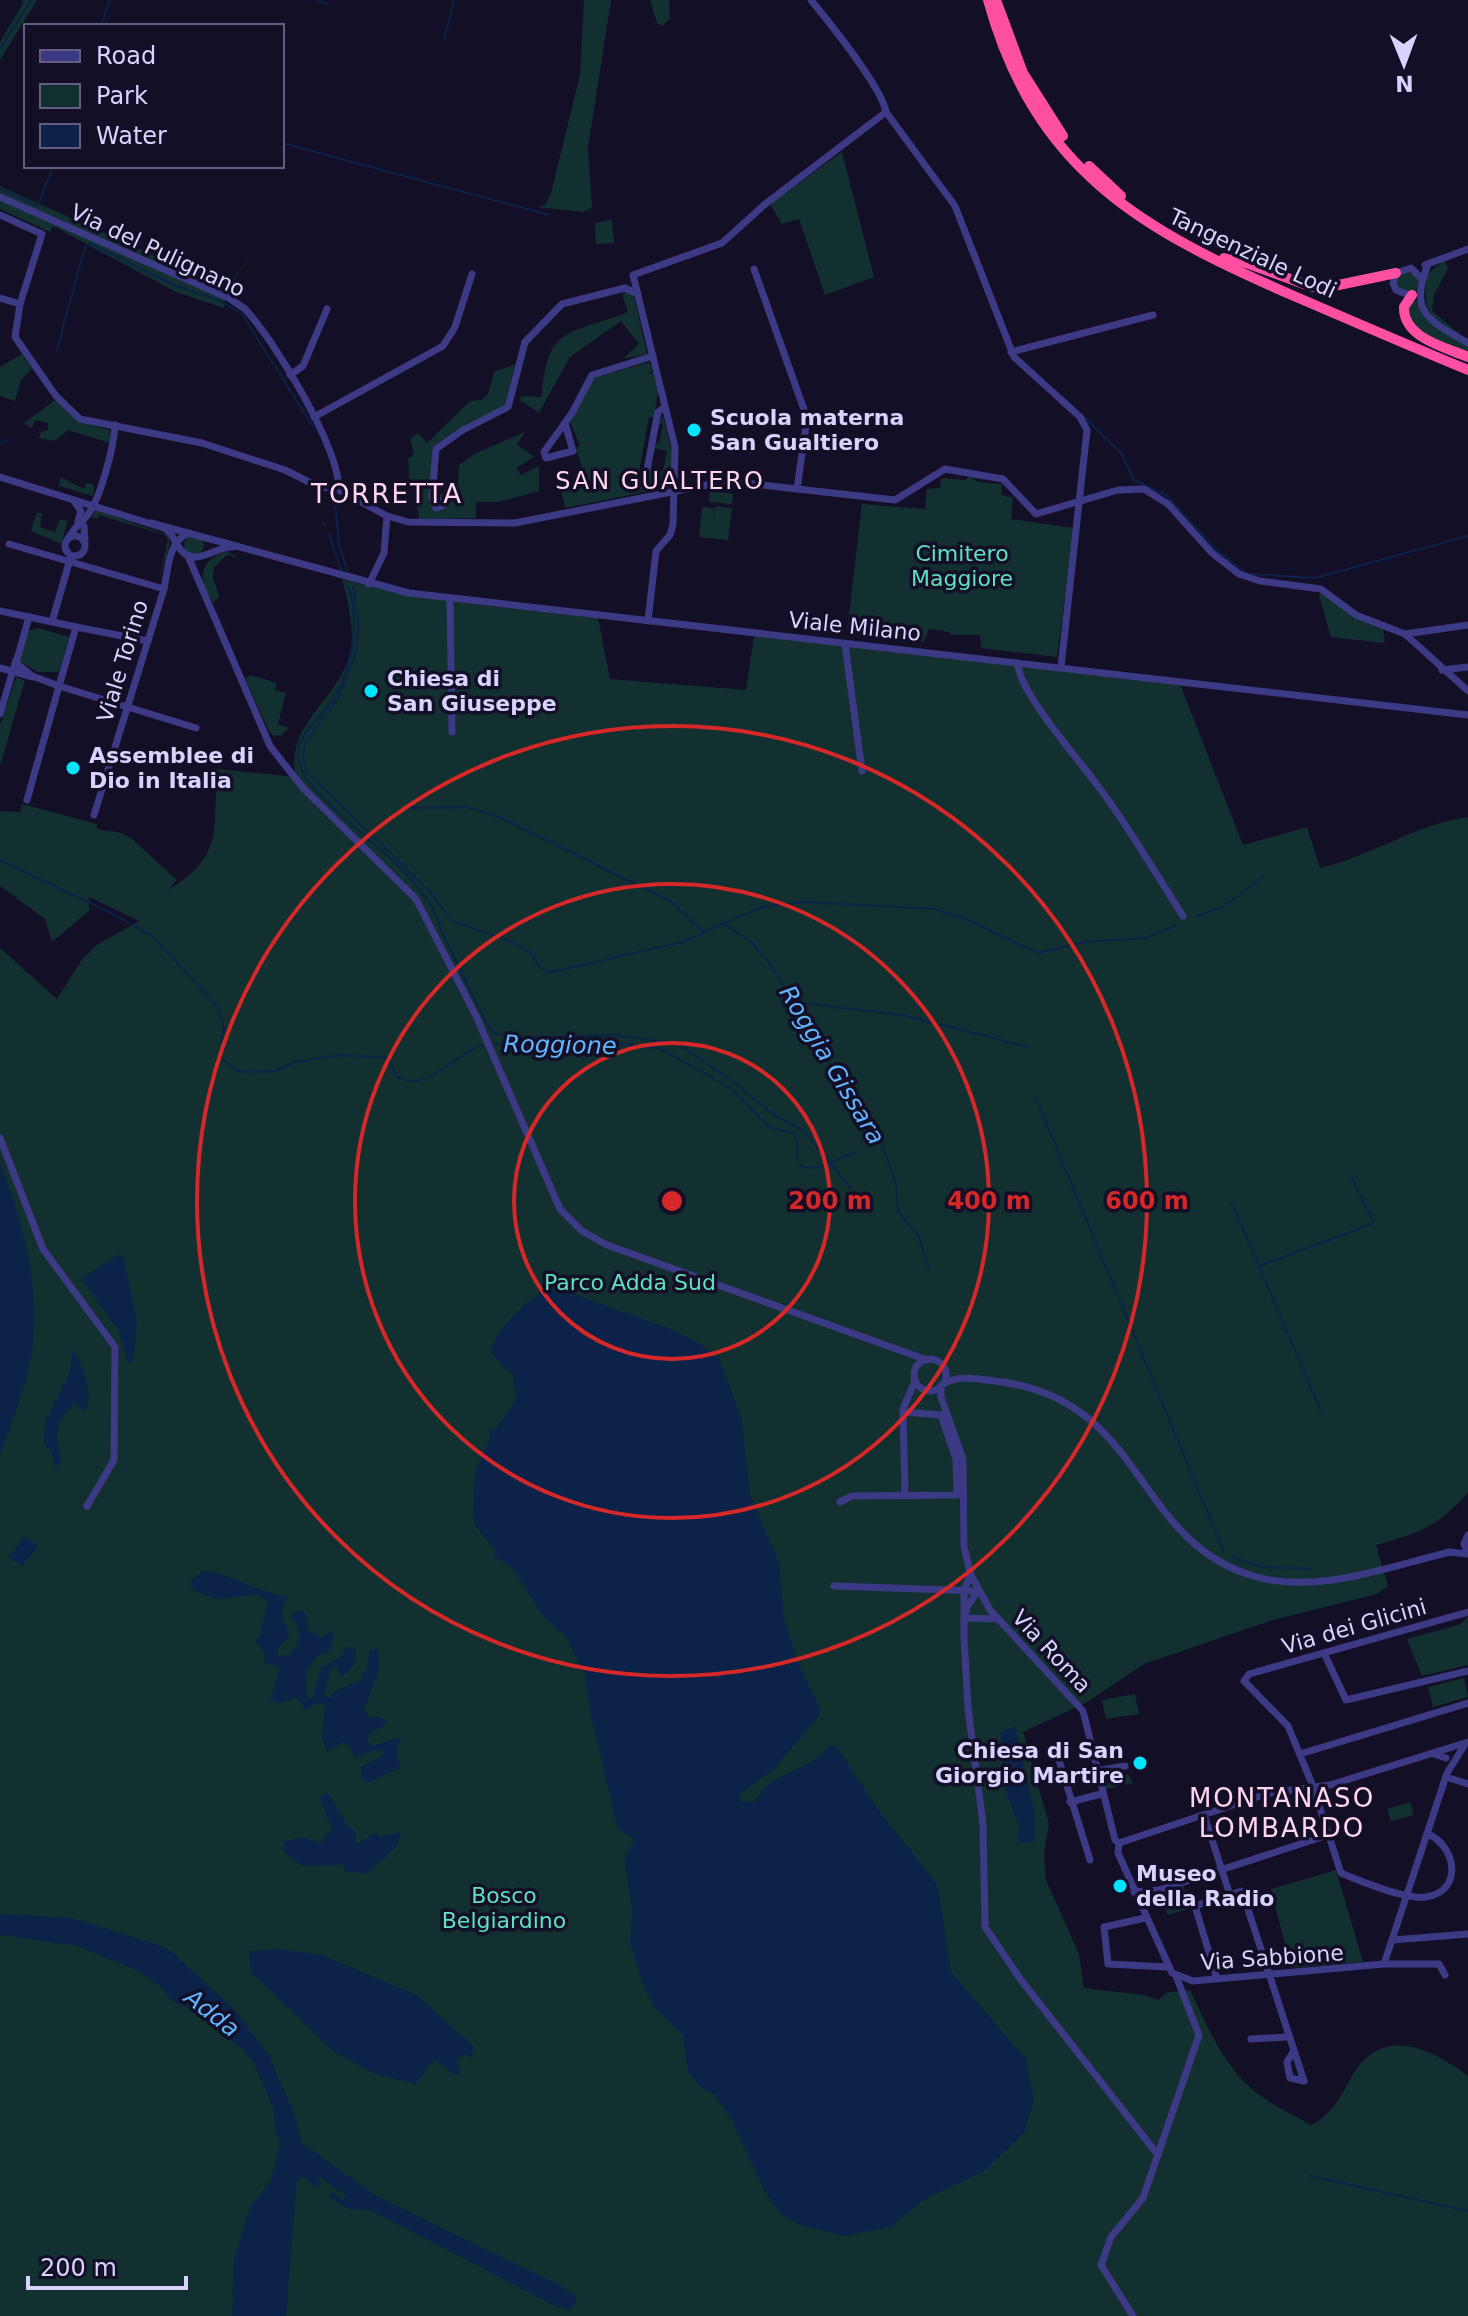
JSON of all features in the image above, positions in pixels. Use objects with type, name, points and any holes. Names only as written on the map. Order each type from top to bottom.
[{"type":"highway","name":"Tangenziale Lodi","points":[[988,0],[1010,63],[1038,115],[1084,170],[1134,215],[1202,256],[1468,370]]},
{"type":"highway","points":[[996,0],[1033,93],[1071,146],[1116,192],[1148,216],[1224,258],[1468,363]]},
{"type":"highway","points":[[1224,258],[1312,287],[1329,287],[1396,273]]},
{"type":"highway","points":[[1415,293],[1404,307],[1409,326],[1429,340],[1468,357]]},
{"type":"street","points":[[811,0],[868,74],[884,102],[886,112],[955,206],[1011,352],[1023,368],[1085,425],[1061,667]]},
{"type":"street","points":[[648,621],[655,554],[671,532],[675,451],[633,275],[722,243],[764,205],[886,112]]},
{"type":"street","name":"Via del Pulignano","points":[[0,197],[238,303],[252,316],[314,417],[336,462],[339,490]]},
{"type":"street","points":[[0,227],[2,216],[42,234],[20,304],[16,339],[59,399],[82,420],[202,443],[285,470],[317,486],[339,490],[387,516],[408,522],[492,525],[571,514],[727,481],[895,500],[945,469],[961,469],[1003,479],[1036,514],[1124,488],[1144,489],[1168,504],[1219,559],[1246,578],[1317,587],[1356,615],[1405,634],[1468,691]]},
{"type":"street","points":[[1428,264],[1415,293],[1405,296],[1396,290],[1393,283],[1396,273],[1468,249]]},
{"type":"street","points":[[1411,268],[1422,279]]},
{"type":"street","points":[[754,269],[807,418],[797,489]]},
{"type":"street","points":[[314,417],[443,346],[455,327],[472,274]]},
{"type":"street","points":[[434,502],[436,449],[463,430],[508,407],[525,342],[538,328],[564,303],[625,288],[638,294]]},
{"type":"street","points":[[1415,293],[1429,319],[1468,343]]},
{"type":"street","points":[[0,298],[20,304]]},
{"type":"street","points":[[290,375],[303,366],[327,309]]},
{"type":"street","points":[[1011,352],[1153,315]]},
{"type":"street","points":[[565,423],[573,451],[546,458],[544,452],[565,423],[592,375],[653,356]]},
{"type":"street","points":[[639,486],[645,480],[658,412],[665,407]]},
{"type":"street","points":[[78,521],[86,517],[102,482],[115,425]]},
{"type":"street","name":"Viale Milano","points":[[0,477],[369,584],[450,598],[1468,715]]},
{"type":"street","points":[[660,493],[670,498],[673,506]]},
{"type":"street","points":[[52,622],[70,559],[64,546],[81,511],[72,499]]},
{"type":"street","points":[[369,584],[384,553],[387,516]]},
{"type":"street","points":[[70,559],[82,553],[85,545],[84,526],[78,521]]},
{"type":"street","name":"Viale Milano","points":[[151,523],[171,532],[186,554],[206,554],[221,547],[243,548]]},
{"type":"street","points":[[177,543],[183,535],[193,533]]},
{"type":"street","points":[[200,583],[199,568],[209,544],[203,536]]},
{"type":"street","points":[[69,537],[79,537],[85,545]]},
{"type":"street","name":"Viale Torino","points":[[94,815],[177,543]]},
{"type":"street","points":[[9,544],[70,559],[164,589]]},
{"type":"street","points":[[170,563],[173,557],[186,554],[270,746],[327,812],[416,899],[488,1044],[546,1182],[565,1216],[582,1231],[607,1245],[881,1341],[970,1379]]},
{"type":"street","points":[[450,598],[452,732]]},
{"type":"street","points":[[0,611],[148,641]]},
{"type":"street","points":[[0,714],[29,617]]},
{"type":"street","points":[[1405,634],[1468,625]]},
{"type":"street","points":[[27,800],[76,627]]},
{"type":"street","points":[[845,644],[862,771]]},
{"type":"street","points":[[16,660],[35,677]]},
{"type":"street","points":[[1018,663],[1019,674],[1060,737],[1099,787],[1183,916]]},
{"type":"street","points":[[1442,670],[1468,667]]},
{"type":"street","points":[[0,668],[196,728]]},
{"type":"street","points":[[9,682],[14,675],[21,674]]},
{"type":"street","points":[[0,1138],[43,1249],[115,1347],[114,1460],[87,1506]]},
{"type":"street","points":[[904,1353],[911,1360],[914,1376],[903,1412],[905,1495]]},
{"type":"street","points":[[914,1376],[927,1360]]},
{"type":"street","points":[[942,1366],[945,1376],[942,1385]]},
{"type":"street","points":[[914,1376],[927,1391],[943,1400]]},
{"type":"street","points":[[910,1395],[952,1379],[970,1379],[1031,1387],[1083,1412],[1113,1440],[1188,1538],[1207,1555],[1252,1576],[1308,1583],[1450,1552],[1468,1553],[1466,1538]]},
{"type":"street","name":"Via Roma","points":[[942,1385],[943,1400],[963,1459],[964,1547],[978,1596],[1081,1707],[1101,1794],[1119,1843],[1117,1851],[1168,1967]]},
{"type":"street","points":[[840,1502],[852,1496],[957,1495],[954,1450],[940,1414],[903,1412]]},
{"type":"street","points":[[1450,1552],[1466,1538]]},
{"type":"street","points":[[971,1575],[964,1593],[964,1618],[968,1708],[983,1824],[985,1927],[1021,1980],[1158,2155]]},
{"type":"street","points":[[834,1586],[978,1596],[964,1618]]},
{"type":"street","name":"Via dei Glicini","points":[[1300,1754],[1287,1725],[1244,1683],[1249,1674],[1468,1612]]},
{"type":"street","points":[[964,1618],[998,1619]]},
{"type":"street","points":[[1324,1653],[1346,1700],[1468,1672]]},
{"type":"street","points":[[1428,1834],[1449,1849],[1452,1874],[1447,1885],[1435,1894],[1422,1898],[1408,1895],[1341,1873],[1300,1754],[1468,1703]]},
{"type":"street","points":[[1119,1843],[1269,1793],[1313,1787],[1468,1742]]},
{"type":"street","points":[[1450,1758],[1468,1742]]},
{"type":"street","points":[[1055,1747],[1090,1860]]},
{"type":"street","points":[[1384,1964],[1446,1775],[1450,1758],[1447,1749]]},
{"type":"street","points":[[1431,1754],[1450,1758]]},
{"type":"street","points":[[1096,1771],[1125,1766]]},
{"type":"street","points":[[1446,1775],[1468,1784]]},
{"type":"street","points":[[1070,1802],[1101,1794]]},
{"type":"street","points":[[1204,1815],[1230,1895]]},
{"type":"street","points":[[1134,1892],[1159,1890],[1328,1835]]},
{"type":"street","points":[[1217,1979],[1195,1906],[1242,1891],[1287,2037],[1304,2081]]},
{"type":"street","points":[[1145,1918],[1104,1927],[1109,1966],[1168,1967]]},
{"type":"street","points":[[1393,1940],[1468,1934]]},
{"type":"street","name":"Via Sabbione","points":[[1168,1967],[1176,1976],[1188,1981],[1384,1964],[1441,1964],[1445,1975]]},
{"type":"street","points":[[1133,2316],[1101,2265],[1111,2237],[1143,2198],[1199,2035],[1176,1985],[1176,1976]]},
{"type":"street","points":[[1251,2039],[1287,2037]]},
{"type":"green space","points":[[22,0],[37,0],[0,60],[0,42]]},
{"type":"green space","points":[[584,0],[611,0],[588,148],[592,208],[583,212],[537,207],[545,205],[551,193],[580,75]]},
{"type":"green space","points":[[650,0],[669,0],[670,18],[663,26],[657,23]]},
{"type":"green space","points":[[842,152],[874,277],[825,295],[799,219],[782,224],[770,204]]},
{"type":"green space","points":[[0,186],[227,289],[255,249],[226,293],[224,308],[176,292],[53,226],[50,232],[0,209]]},
{"type":"green space","points":[[612,220],[614,243],[596,244],[595,223]]},
{"type":"green space","points":[[1444,261],[1448,268],[1434,295],[1432,311],[1457,332],[1460,329],[1458,335],[1433,316],[1427,304],[1427,274]]},
{"type":"green space","points":[[1408,272],[1416,275],[1419,283],[1416,291],[1408,294],[1400,291],[1397,283],[1400,275]]},
{"type":"green space","points":[[627,292],[634,296],[647,354],[623,359],[639,344],[621,321],[570,357],[539,413],[520,400],[521,396],[542,397],[549,356],[566,335],[628,312],[622,294]]},
{"type":"green space","points":[[1417,300],[1426,320],[1468,347],[1468,354],[1429,337],[1414,324],[1408,305]]},
{"type":"green space","points":[[22,354],[32,368],[21,380],[15,401],[0,396],[0,367]]},
{"type":"green space","points":[[649,362],[652,370],[649,374],[653,373],[658,392],[654,417],[649,417],[638,478],[625,476],[630,493],[646,489],[651,469],[663,471],[667,451],[654,448],[655,443],[659,444],[663,425],[659,424],[663,416],[672,452],[669,487],[565,508],[560,485],[585,479],[576,447],[580,446],[570,422],[593,378]]},
{"type":"green space","points":[[515,364],[504,408],[468,423],[433,447],[429,502],[435,510],[444,505],[436,494],[457,494],[459,465],[476,453],[525,432],[517,444],[534,457],[516,468],[521,475],[539,466],[539,491],[499,502],[476,502],[476,518],[419,519],[414,489],[410,487],[408,459],[414,454],[410,439],[418,433],[427,443],[470,401],[482,400],[488,394],[494,372]]},
{"type":"green space","points":[[55,400],[79,422],[110,430],[110,443],[68,430],[55,441],[39,438],[41,432],[48,430],[48,423],[35,420],[32,428],[24,423]]},
{"type":"green space","name":"Cimitero Maggiore","points":[[970,476],[978,482],[1002,484],[1001,495],[1013,498],[1011,519],[1074,528],[1057,657],[981,648],[980,635],[951,635],[929,629],[924,642],[847,631],[862,504],[925,509],[927,489],[940,488],[941,478],[965,480]]},
{"type":"green space","points":[[60,477],[84,489],[87,483],[94,485],[93,496],[59,486]]},
{"type":"green space","points":[[710,491],[733,494],[732,504],[709,502]]},
{"type":"green space","points":[[715,506],[732,508],[728,540],[699,537],[702,507],[714,508],[713,524]]},
{"type":"green space","points":[[95,510],[168,535],[170,543],[158,583],[168,540],[165,535],[99,515],[97,519],[92,517]]},
{"type":"green space","points":[[37,512],[42,514],[40,527],[55,532],[60,519],[68,521],[61,544],[31,531]]},
{"type":"green space","points":[[194,535],[201,538],[204,545],[201,552],[194,555],[187,552],[184,545],[187,538]]},
{"type":"green space","points":[[226,551],[241,559],[227,555],[214,567],[213,578],[219,596],[214,603],[204,587],[203,572],[210,560]]},
{"type":"green space","name":"Parco Adda Sud","points":[[342,579],[437,599],[598,618],[610,679],[746,690],[754,636],[1180,684],[1243,845],[1307,827],[1320,868],[1431,826],[1468,817],[1468,1493],[1437,1521],[1404,1537],[1376,1545],[1388,1586],[1377,1594],[1273,1620],[1144,1664],[1087,1702],[1023,1732],[1049,1824],[1044,1854],[1046,1880],[1079,1954],[1084,1988],[1144,1995],[1158,2000],[1166,1993],[1190,1990],[1216,2043],[1241,2079],[1266,2099],[1311,2125],[1331,2109],[1366,2058],[1379,2049],[1409,2046],[1439,2057],[1468,2076],[1468,2316],[0,2316],[0,948],[57,999],[81,961],[98,944],[139,921],[89,897],[89,911],[52,942],[45,919],[0,886],[0,811],[20,812],[22,804],[97,824],[97,829],[122,833],[177,880],[167,891],[186,878],[207,853],[215,826],[217,769],[287,776],[295,771],[299,737],[338,680],[351,648],[351,622]]},
{"type":"green space","points":[[1322,593],[1383,629],[1385,643],[1331,637],[1319,595]]},
{"type":"green space","points":[[38,628],[69,637],[59,672],[38,672],[19,661],[28,631]]},
{"type":"green space","points":[[231,648],[245,678],[251,675],[277,683],[275,690],[286,693],[278,724],[289,728],[282,735],[274,736],[269,731]]},
{"type":"green space","points":[[16,678],[25,680],[0,766],[0,725]]},
{"type":"green space","points":[[1468,1616],[1468,1665],[1422,1676],[1407,1639],[1461,1624]]},
{"type":"green space","points":[[1464,1678],[1468,1697],[1433,1707],[1428,1687]]},
{"type":"green space","points":[[1135,1694],[1139,1714],[1106,1719],[1102,1700]]},
{"type":"green space","points":[[1114,1771],[1116,1774],[1128,1774],[1133,1783],[1103,1790],[1101,1774]]},
{"type":"green space","points":[[1410,1802],[1414,1815],[1391,1821],[1387,1809]]},
{"type":"green space","points":[[1336,1870],[1363,1962],[1291,1968],[1271,1889]]},
{"type":"green space","points":[[1183,1885],[1191,1908],[1168,1915],[1159,1893]]},
{"type":"water","points":[[0,1164],[26,1246],[33,1288],[34,1331],[22,1394],[0,1455]]},
{"type":"water","points":[[119,1254],[124,1258],[137,1322],[133,1362],[128,1362],[118,1330],[81,1278]]},
{"type":"water","points":[[553,1288],[564,1289],[665,1327],[703,1346],[719,1358],[742,1419],[750,1495],[779,1562],[784,1618],[820,1715],[773,1770],[741,1793],[740,1801],[753,1802],[772,1782],[815,1759],[829,1746],[837,1747],[877,1808],[938,1886],[951,1972],[1026,2059],[1034,2100],[1024,2133],[983,2172],[926,2198],[891,2227],[844,2236],[800,2225],[781,2214],[766,2194],[732,2121],[714,2094],[703,2089],[688,2073],[683,2036],[654,2007],[643,1985],[630,1943],[632,1910],[624,1857],[635,1840],[618,1829],[591,1716],[585,1674],[566,1637],[543,1616],[512,1568],[493,1556],[495,1550],[476,1527],[473,1517],[475,1472],[490,1439],[490,1430],[497,1428],[516,1400],[513,1375],[499,1363],[490,1349],[516,1312]]},
{"type":"water","points":[[72,1350],[84,1371],[88,1389],[87,1406],[84,1412],[74,1402],[59,1425],[57,1435],[61,1461],[56,1470],[51,1451],[44,1444],[45,1422],[70,1372]]},
{"type":"water","points":[[25,1536],[38,1546],[22,1567],[9,1557]]},
{"type":"water","points":[[202,1571],[287,1596],[281,1615],[289,1634],[278,1649],[278,1656],[290,1655],[299,1640],[299,1631],[290,1617],[293,1612],[302,1611],[307,1616],[308,1631],[324,1637],[331,1630],[334,1632],[330,1653],[318,1655],[306,1670],[307,1698],[312,1699],[322,1667],[341,1657],[346,1647],[356,1648],[355,1664],[341,1678],[337,1666],[331,1668],[324,1694],[329,1699],[335,1691],[361,1680],[368,1665],[369,1650],[378,1650],[379,1671],[364,1709],[368,1718],[380,1716],[387,1723],[371,1733],[367,1741],[372,1746],[401,1737],[397,1751],[400,1768],[370,1782],[363,1781],[361,1767],[383,1755],[384,1751],[372,1750],[355,1758],[350,1746],[342,1742],[327,1752],[322,1738],[325,1705],[316,1703],[305,1710],[297,1698],[279,1703],[270,1700],[280,1668],[264,1662],[265,1654],[255,1641],[260,1635],[268,1602],[257,1594],[224,1599],[202,1594],[192,1589],[190,1582]]},
{"type":"water","points":[[1015,1726],[1035,1815],[1035,1841],[1018,1843],[1019,1825],[1006,1793],[1000,1732]]},
{"type":"water","points":[[327,1792],[348,1826],[356,1833],[355,1843],[361,1843],[375,1832],[379,1836],[401,1833],[397,1846],[367,1874],[345,1871],[343,1865],[301,1866],[283,1850],[284,1842],[302,1837],[320,1843],[332,1829],[319,1797]]},
{"type":"water","name":"Adda","points":[[0,1914],[72,1918],[167,1948],[233,2008],[268,2054],[294,2113],[302,2143],[376,2196],[557,2284],[577,2297],[571,2310],[555,2306],[370,2210],[348,2209],[329,2197],[332,2192],[343,2200],[347,2196],[317,2175],[320,2184],[317,2188],[304,2178],[297,2180],[286,2316],[232,2316],[234,2260],[250,2207],[271,2180],[280,2144],[275,2130],[274,2109],[253,2062],[241,2048],[189,2008],[171,2001],[161,1987],[136,1970],[77,1946],[0,1935]]},
{"type":"water","points":[[276,1949],[322,1955],[418,1996],[474,2047],[471,2058],[466,2054],[456,2059],[461,2075],[452,2074],[434,2059],[416,2084],[375,2074],[334,2052],[251,1972],[249,1951]]},
{"type":"waterway","points":[[0,49],[31,0]]},
{"type":"waterway","points":[[102,24],[110,0]]},
{"type":"waterway","points":[[317,0],[327,4]]},
{"type":"waterway","points":[[444,40],[454,0]]},
{"type":"waterway","points":[[284,144],[549,215]]},
{"type":"waterway","points":[[0,189],[38,206],[52,168]]},
{"type":"waterway","points":[[57,349],[85,247],[91,244],[174,285],[216,299],[242,314],[315,430]]},
{"type":"waterway","points":[[1063,397],[1121,453],[1134,480],[1166,495],[1215,549],[1245,572]]},
{"type":"waterway","points":[[0,444],[8,439]]},
{"type":"waterway","points":[[334,493],[339,544],[347,570]]},
{"type":"waterway","points":[[329,534],[342,572]]},
{"type":"waterway","points":[[1251,574],[1315,578],[1468,536]]},
{"type":"waterway","points":[[348,586],[354,613],[351,654],[332,702],[304,735],[298,755],[300,766],[317,791],[411,879],[424,896],[489,1028],[496,1034],[524,1038],[616,1035],[678,1044],[735,1083],[772,1114],[803,1130],[851,1189]]},
{"type":"waterway","points":[[353,587],[359,625],[355,655],[339,697],[305,743],[303,760],[307,772],[429,891],[452,921],[512,942],[531,953],[541,969],[551,972],[682,942],[703,933]]},
{"type":"waterway","points":[[410,808],[465,807],[499,817],[670,901],[704,932],[761,907],[806,902],[934,909],[966,919],[1037,953],[1085,942],[1145,938],[1175,926]]},
{"type":"waterway","name":"Roggione","points":[[0,860],[152,936],[217,1006],[224,1028],[219,1057],[238,1071],[277,1071],[295,1062],[340,1055],[389,1058],[396,1076],[407,1081],[418,1080],[429,1077],[483,1045]]},
{"type":"waterway","points":[[1196,916],[1223,907],[1263,877]]},
{"type":"waterway","name":"Roggia Gissara","points":[[724,924],[752,943],[773,968],[858,1112],[879,1137],[896,1184],[898,1212],[918,1235],[928,1267]]},
{"type":"waterway","points":[[794,1002],[907,1016],[1028,1047]]},
{"type":"waterway","name":"Roggione","points":[[490,1044],[623,1044],[659,1048],[730,1088],[770,1128],[794,1133],[802,1167],[816,1168],[856,1152]]},
{"type":"waterway","points":[[1036,1098],[1224,1552]]},
{"type":"waterway","points":[[1259,1266],[1374,1223],[1351,1176]]},
{"type":"waterway","points":[[1232,1203],[1322,1413]]},
{"type":"waterway","points":[[1231,1557],[1263,1567],[1310,1569]]},
{"type":"waterway","points":[[1310,2176],[1468,2211]]},
{"type":"place","name":"Scuola materna San Gualtiero","points":[[694,430]]},
{"type":"place","name":"Chiesa di San Giuseppe","points":[[371,691]]},
{"type":"place","name":"Assemblee di Dio in Italia","points":[[73,768]]},
{"type":"place","name":"Chiesa di San Giorgio Martire","points":[[1140,1763]]},
{"type":"place","name":"Museo della Radio","points":[[1120,1886]]},
{"type":"district","name":"SAN GUALTERO","points":[[660,481]]},
{"type":"district","name":"TORRETTA","points":[[387,494]]},
{"type":"district","name":"MONTANASO LOMBARDO","points":[[1282,1813]]},
{"type":"park label","name":"Bosco Belgiardino","points":[[504,1908]]}]
